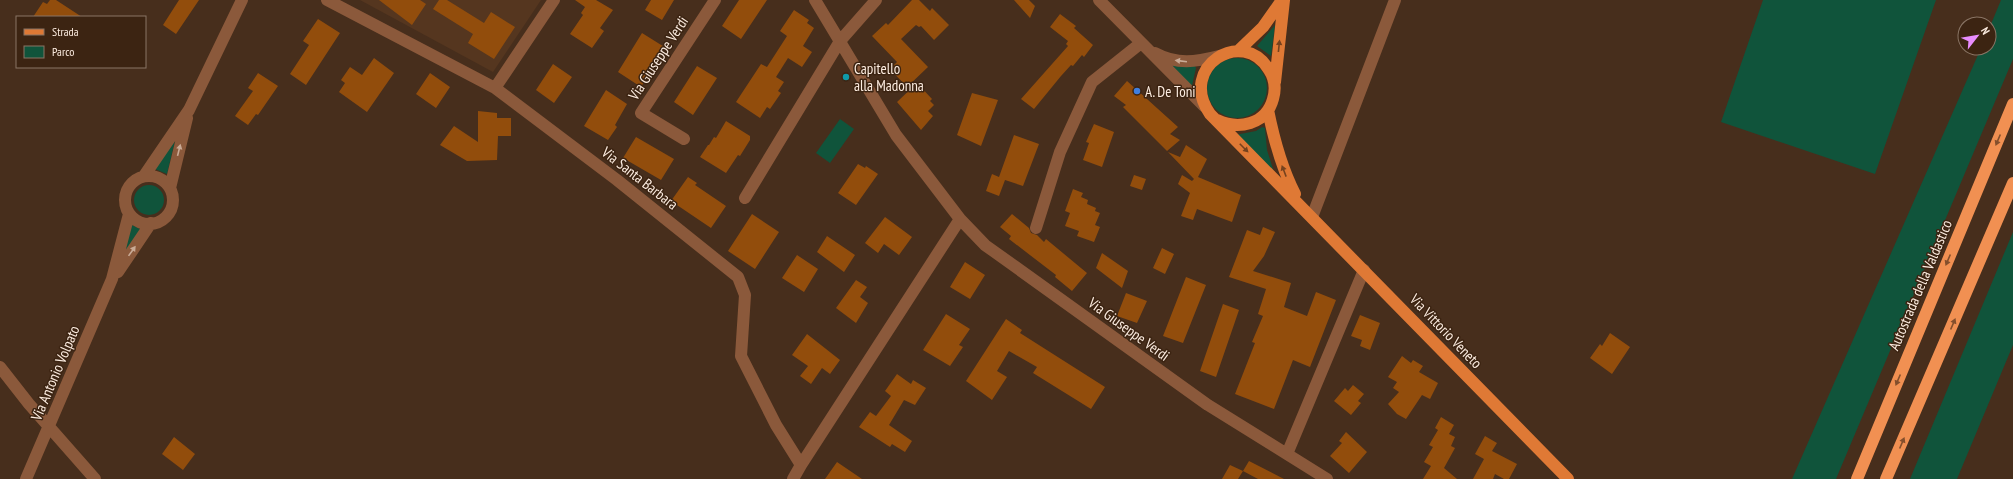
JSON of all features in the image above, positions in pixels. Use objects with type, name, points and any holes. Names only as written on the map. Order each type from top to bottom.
[{"type":"highway","name":"Autostrada della Valdastico","points":[[1857,479],[2013,104]]},
{"type":"highway","points":[[1886,479],[2013,183]]},
{"type":"main road","points":[[1238,51],[1263,27],[1283,0]]},
{"type":"main road","name":"Via Vittorio Veneto","points":[[1217,120],[1235,126],[1245,125],[1254,122],[1268,110],[1274,94],[1283,0]]},
{"type":"main road","points":[[1238,51],[1249,53],[1262,61],[1272,74],[1275,85]]},
{"type":"main road","name":"Via Vittorio Veneto","points":[[1219,56],[1238,51]]},
{"type":"main road","points":[[1204,106],[1200,95],[1202,78],[1210,63],[1219,56]]},
{"type":"main road","name":"Via Vittorio Veneto","points":[[1204,106],[1568,479]]},
{"type":"main road","name":"Via Vittorio Veneto","points":[[1268,110],[1274,142],[1284,174],[1302,206]]},
{"type":"street","points":[[189,110],[170,188],[172,206],[167,215],[160,221],[143,223],[129,214],[125,198],[126,190],[134,181],[144,176],[189,110],[242,0]]},
{"type":"street","name":"Via Santa Barbara","points":[[326,0],[495,88],[617,180],[738,277],[745,294],[741,356],[776,425],[801,465]]},
{"type":"street","points":[[495,88],[554,0]]},
{"type":"street","name":"Via Giuseppe Verdi","points":[[684,139],[641,113],[715,0]]},
{"type":"street","name":"Via Giuseppe Verdi","points":[[815,0],[896,135],[960,219],[986,245],[1201,401],[1327,479]]},
{"type":"street","points":[[745,198],[840,41],[876,0]]},
{"type":"street","name":"Via Vittorio Veneto","points":[[1098,0],[1204,106]]},
{"type":"street","points":[[1312,217],[1395,0]]},
{"type":"street","points":[[1036,228],[1060,152],[1092,82],[1144,45]]},
{"type":"street","name":"Via Vittorio Veneto","points":[[1144,45],[1163,57],[1182,62],[1198,62],[1219,56]]},
{"type":"street","points":[[144,176],[159,178],[170,188]]},
{"type":"street","name":"Via Antonio Volpato","points":[[26,479],[112,279],[129,214]]},
{"type":"street","points":[[793,479],[960,219]]},
{"type":"street","name":"Via Antonio Volpato","points":[[112,279],[151,223]]},
{"type":"street","points":[[1287,454],[1364,270]]},
{"type":"street","points":[[0,366],[28,404],[95,479]]},
{"type":"shaded area","points":[[360,0],[541,0],[493,72]]},
{"type":"green space","points":[[1763,0],[1936,0],[1875,174],[1721,122]]},
{"type":"green space","points":[[2001,0],[2013,0],[2013,59],[1836,479],[1792,479],[1977,56],[1997,56],[1997,16],[1994,16]]},
{"type":"green space","points":[[1275,25],[1271,56],[1257,46]]},
{"type":"green space","points":[[1231,58],[1243,58],[1254,63],[1262,71],[1267,82],[1265,100],[1254,113],[1243,118],[1231,118],[1220,113],[1212,105],[1207,94],[1207,82],[1212,71],[1220,63]]},
{"type":"green space","points":[[1164,62],[1195,66],[1196,68],[1191,90]]},
{"type":"green space","points":[[840,119],[854,129],[830,163],[816,153]]},
{"type":"green space","points":[[1262,127],[1265,128],[1267,150],[1274,172],[1235,135],[1256,131]]},
{"type":"green space","points":[[175,141],[167,174],[155,169]]},
{"type":"green space","points":[[149,185],[160,189],[164,200],[160,211],[149,215],[138,211],[134,200],[138,189]]},
{"type":"green space","points":[[130,224],[142,230],[122,258]]},
{"type":"green space","points":[[2013,232],[2013,345],[1957,479],[1910,479]]},
{"type":"building","points":[[50,0],[56,0],[80,16],[34,16],[43,2],[47,4]]},
{"type":"building","points":[[179,0],[199,0],[176,34],[163,25]]},
{"type":"building","points":[[379,0],[420,0],[426,4],[412,25]]},
{"type":"building","points":[[439,0],[447,0],[484,23],[491,12],[515,27],[494,59],[468,43],[473,34],[433,9]]},
{"type":"building","points":[[575,0],[596,0],[613,10],[600,28],[604,31],[592,48],[570,34],[583,15],[581,13],[585,7]]},
{"type":"building","points":[[651,0],[674,0],[662,20],[645,10]]},
{"type":"building","points":[[739,0],[767,0],[741,39],[722,26]]},
{"type":"building","points":[[912,0],[919,0],[930,11],[932,8],[949,25],[934,40],[921,26],[919,27],[916,25],[901,39],[928,67],[907,87],[890,69],[897,62],[872,36],[886,23],[888,25]]},
{"type":"building","points":[[1014,0],[1029,0],[1035,6],[1030,18]]},
{"type":"building","points":[[794,10],[809,20],[807,23],[814,28],[803,46],[812,52],[802,67],[788,58],[776,77],[784,82],[778,91],[781,93],[770,109],[767,107],[760,118],[736,102],[761,64],[767,67],[787,36],[780,31]]},
{"type":"building","points":[[1060,14],[1076,26],[1074,28],[1093,45],[1084,57],[1082,55],[1073,66],[1071,65],[1034,109],[1021,99],[1068,46],[1066,44],[1068,41],[1050,27]]},
{"type":"building","points":[[318,19],[340,33],[306,85],[290,74],[309,45],[303,41]]},
{"type":"building","points":[[642,33],[666,48],[641,87],[618,72]]},
{"type":"building","points":[[374,58],[394,73],[367,112],[339,92],[345,83],[341,80],[350,67],[362,75]]},
{"type":"building","points":[[553,64],[572,77],[554,103],[536,90]]},
{"type":"building","points":[[697,66],[717,78],[693,115],[674,102]]},
{"type":"building","points":[[258,73],[278,86],[258,115],[256,114],[248,125],[235,116],[253,91],[248,88]]},
{"type":"building","points":[[430,73],[450,87],[436,108],[416,94]]},
{"type":"building","points":[[1127,81],[1178,127],[1170,134],[1180,140],[1167,151],[1123,107],[1126,105],[1114,96]]},
{"type":"building","points":[[917,83],[932,99],[930,101],[934,105],[928,111],[933,116],[921,130],[897,102]]},
{"type":"building","points":[[606,90],[627,104],[615,125],[617,127],[608,140],[584,126]]},
{"type":"building","points":[[972,93],[998,100],[981,146],[957,135]]},
{"type":"building","points":[[478,111],[497,113],[497,118],[511,118],[511,136],[498,136],[497,160],[467,161],[440,145],[454,126],[478,142]]},
{"type":"building","points":[[726,121],[750,136],[750,140],[740,156],[738,155],[726,173],[700,157],[714,137],[716,138]]},
{"type":"building","points":[[1094,124],[1114,132],[1102,167],[1083,160],[1089,143],[1086,142]]},
{"type":"building","points":[[1014,135],[1039,144],[1023,186],[1005,180],[999,196],[986,191],[992,174],[999,177]]},
{"type":"building","points":[[636,137],[674,159],[661,180],[623,158]]},
{"type":"building","points":[[1186,145],[1207,159],[1198,177],[1241,195],[1232,222],[1197,209],[1193,220],[1181,216],[1190,193],[1178,184],[1182,175],[1192,181],[1194,179],[1168,152],[1180,157]]},
{"type":"building","points":[[858,164],[865,168],[866,166],[878,174],[856,205],[838,193]]},
{"type":"building","points":[[1134,175],[1146,179],[1142,190],[1130,186]]},
{"type":"building","points":[[688,177],[697,183],[695,185],[726,206],[711,228],[671,201]]},
{"type":"building","points":[[1073,189],[1083,193],[1081,197],[1088,200],[1087,204],[1096,208],[1095,211],[1100,213],[1095,225],[1100,227],[1094,242],[1077,236],[1079,231],[1065,226],[1070,213],[1065,211]]},
{"type":"building","points":[[752,214],[779,232],[755,269],[728,251]]},
{"type":"building","points":[[1012,214],[1029,228],[1031,233],[1037,235],[1044,242],[1046,239],[1087,273],[1072,291],[1055,277],[1056,275],[1009,239],[1011,236],[1000,227]]},
{"type":"building","points":[[885,217],[912,237],[899,255],[884,244],[878,253],[865,243]]},
{"type":"building","points":[[1263,227],[1275,232],[1264,256],[1253,271],[1291,283],[1284,307],[1307,316],[1316,292],[1336,300],[1310,367],[1293,360],[1274,409],[1235,394],[1255,343],[1252,342],[1263,316],[1258,314],[1266,289],[1229,277],[1247,230],[1260,235]]},
{"type":"building","points":[[827,236],[855,255],[844,272],[817,252]]},
{"type":"building","points":[[1162,248],[1174,254],[1165,274],[1153,268]]},
{"type":"building","points":[[1102,253],[1128,271],[1122,288],[1096,268]]},
{"type":"building","points":[[797,255],[818,269],[804,292],[782,278]]},
{"type":"building","points":[[965,262],[985,275],[970,299],[950,287]]},
{"type":"building","points":[[1186,277],[1206,285],[1183,343],[1163,336]]},
{"type":"building","points":[[856,280],[867,287],[860,297],[868,303],[856,323],[836,308]]},
{"type":"building","points":[[1126,293],[1147,301],[1137,323],[1117,316]]},
{"type":"building","points":[[1223,304],[1239,310],[1216,377],[1200,371]]},
{"type":"building","points":[[946,314],[970,329],[959,345],[963,347],[950,366],[923,350]]},
{"type":"building","points":[[1360,315],[1380,323],[1370,350],[1360,346],[1362,340],[1351,336]]},
{"type":"building","points":[[1006,319],[1022,330],[1020,333],[1105,387],[1091,409],[1033,373],[1037,367],[1009,351],[997,371],[1007,377],[992,400],[966,381]]},
{"type":"building","points":[[1610,333],[1630,347],[1612,374],[1590,358],[1600,344],[1602,346]]},
{"type":"building","points":[[807,334],[840,360],[830,374],[822,368],[811,384],[800,376],[808,366],[792,355]]},
{"type":"building","points":[[1402,356],[1411,363],[1413,360],[1423,366],[1419,372],[1438,383],[1430,399],[1422,395],[1406,419],[1397,414],[1388,404],[1399,392],[1393,388],[1397,382],[1388,377]]},
{"type":"building","points":[[897,374],[911,384],[913,380],[926,388],[915,405],[904,400],[889,425],[912,441],[905,452],[892,444],[890,447],[859,427],[870,412],[876,416],[891,396],[885,391]]},
{"type":"building","points":[[1353,385],[1364,394],[1358,401],[1361,403],[1351,415],[1334,401],[1345,388],[1348,391]]},
{"type":"building","points":[[1441,417],[1454,425],[1449,434],[1455,437],[1451,446],[1455,448],[1444,468],[1457,479],[1423,479],[1431,466],[1424,462],[1433,447],[1429,445],[1438,430],[1435,428]]},
{"type":"building","points":[[1346,432],[1367,452],[1349,473],[1330,456],[1342,443],[1339,441]]},
{"type":"building","points":[[1485,436],[1497,443],[1492,451],[1517,464],[1509,479],[1504,479],[1495,474],[1493,479],[1473,479],[1484,459],[1475,454]]},
{"type":"building","points":[[174,437],[195,454],[183,470],[162,454]]},
{"type":"building","points":[[1249,461],[1284,479],[1258,479],[1243,471]]},
{"type":"building","points":[[837,462],[862,479],[825,479]]},
{"type":"building","points":[[1230,465],[1243,471],[1238,479],[1222,479]]},
{"type":"place","name":"Capitello alla Madonna","points":[[846,77]]},
{"type":"place","name":"A. De Toni","points":[[1137,91]]}]
